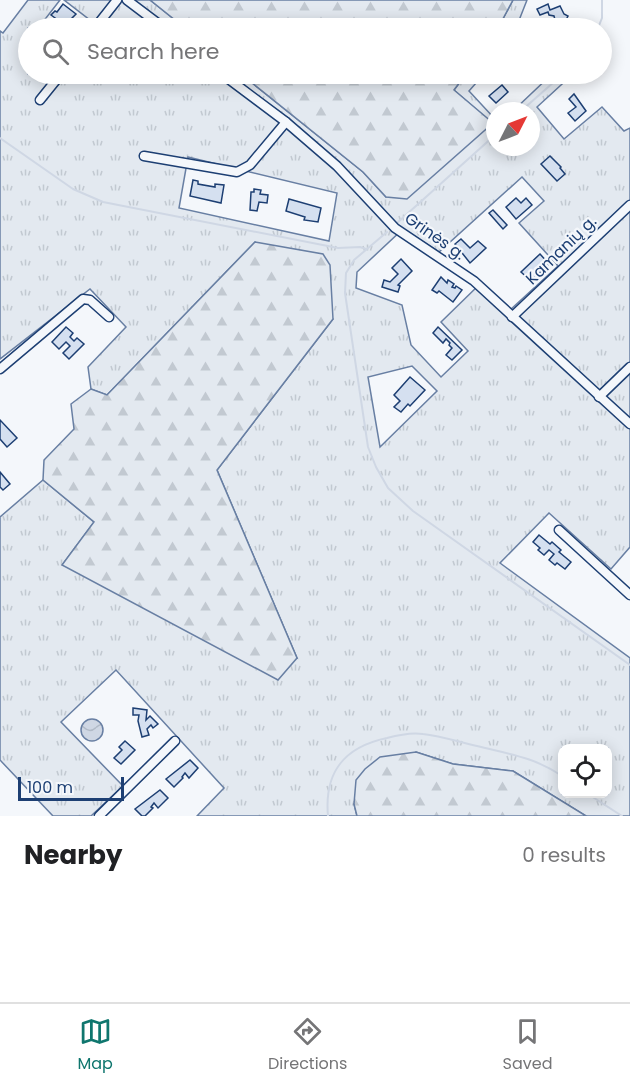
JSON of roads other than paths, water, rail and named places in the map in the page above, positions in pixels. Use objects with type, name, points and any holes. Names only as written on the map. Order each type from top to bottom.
[{"type":"street","points":[[103,18],[117,0]]},
{"type":"street","points":[[127,0],[151,18]]},
{"type":"street","points":[[40,100],[52,84]]},
{"type":"street","name":"Grinės g.","points":[[235,84],[286,122],[337,166],[395,228],[474,281],[630,424]]},
{"type":"street","points":[[144,156],[237,172],[250,165],[286,122]]},
{"type":"street","name":"Kamanių g.","points":[[512,317],[630,205]]},
{"type":"street","points":[[0,369],[83,299],[90,300],[109,317]]},
{"type":"street","points":[[599,397],[630,367]]},
{"type":"street","points":[[559,530],[630,595]]},
{"type":"street","points":[[99,816],[175,741]]},
{"type":"water","points":[[92,719],[100,722],[103,730],[100,738],[92,741],[84,738],[81,730],[84,722]]},
{"type":"waterway","points":[[602,0],[602,18]]},
{"type":"waterway","points":[[531,102],[552,84]]},
{"type":"waterway","points":[[0,138],[73,189],[103,202],[338,248],[366,249]]},
{"type":"waterway","points":[[397,223],[486,143]]},
{"type":"waterway","points":[[387,232],[354,260],[346,273],[345,293],[368,447],[376,467],[388,488],[413,511],[630,665]]},
{"type":"waterway","points":[[328,816],[329,787],[340,764],[359,748],[400,735],[414,733],[430,735],[511,754],[541,764],[558,774]]},
{"type":"waterway","points":[[594,798],[622,816]]}]
